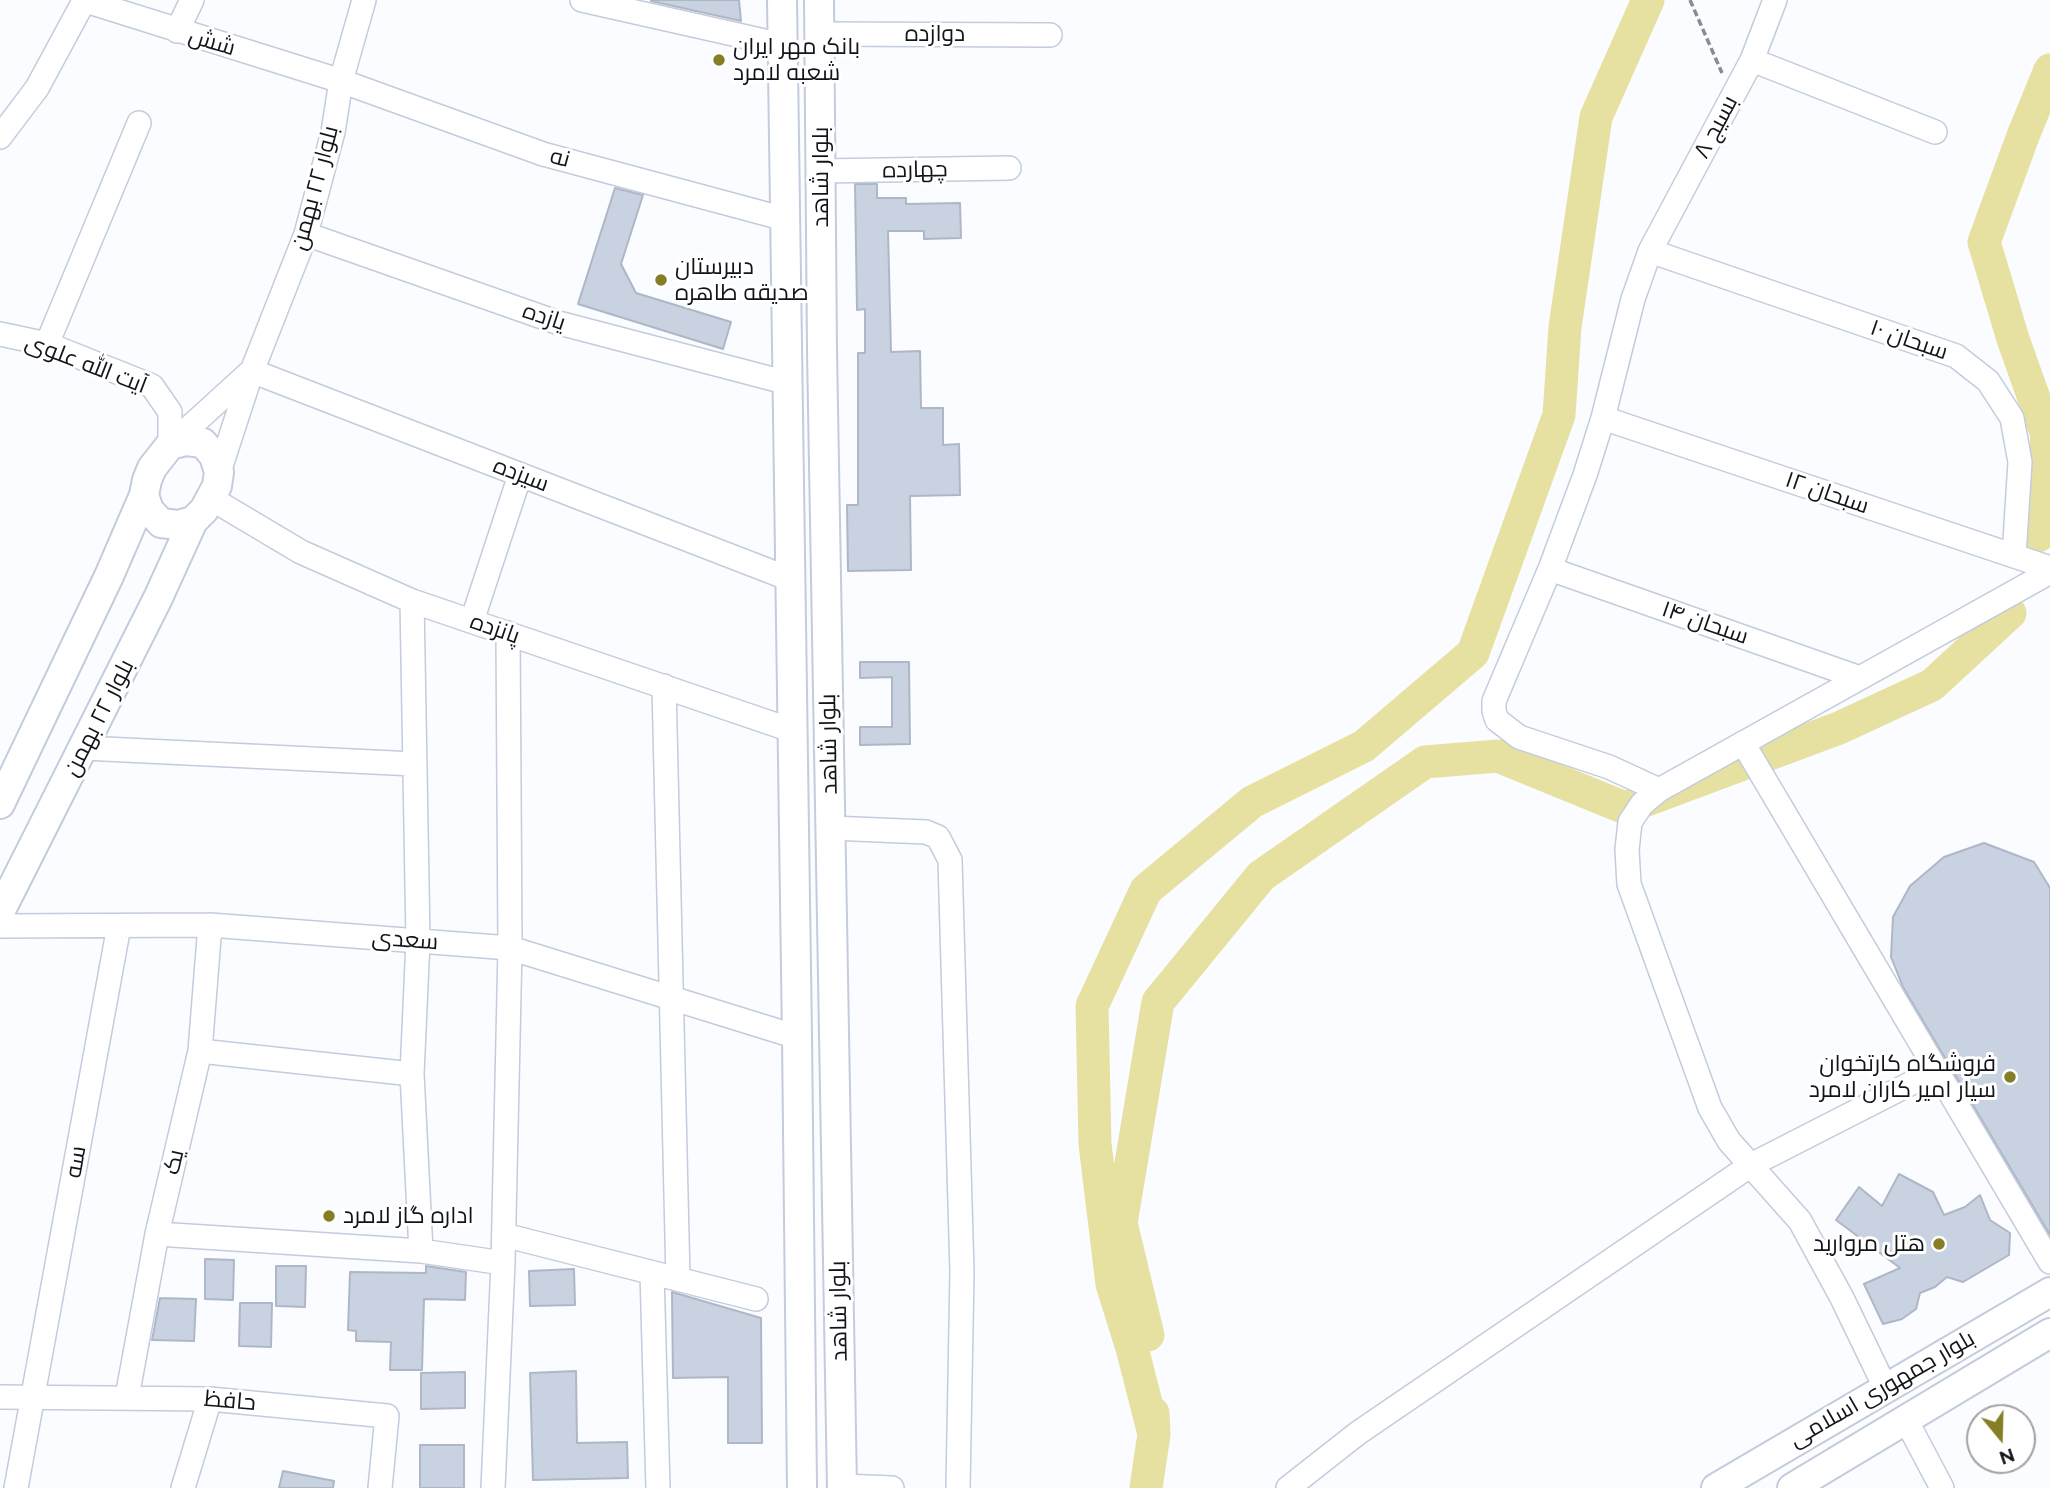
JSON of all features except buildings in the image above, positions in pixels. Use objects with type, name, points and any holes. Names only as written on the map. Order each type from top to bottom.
[{"type":"main road","name":"بلوار شاهد","points":[[782,0],[802,1488]]},
{"type":"main road","name":"بلوار شاهد","points":[[819,0],[841,1487]]},
{"type":"main road","points":[[4,787],[109,576],[144,495],[152,468],[170,445],[186,441],[203,443],[215,456],[219,472],[212,499],[193,521],[178,525],[160,523],[149,510],[144,495]]},
{"type":"main road","name":"بلوار ۲۲ بهمن","points":[[0,912],[84,748],[193,521]]},
{"type":"main road","points":[[790,641],[827,640]]},
{"type":"main road","name":"بلوار جمهوری اسلامی","points":[[1716,1488],[2050,1292]]},
{"type":"main road","name":"بلوار جمهوری اسلامی","points":[[1792,1488],[2050,1333]]},
{"type":"street","points":[[0,137],[37,88],[84,0]]},
{"type":"street","name":"شش","points":[[84,0],[341,81]]},
{"type":"street","points":[[177,31],[192,0]]},
{"type":"street","name":"بلوار ۲۲ بهمن","points":[[219,472],[252,371],[306,234],[333,132],[341,81],[364,0]]},
{"type":"street","points":[[582,0],[782,45]]},
{"type":"street","name":"بسیج ۸","points":[[1659,790],[1609,767],[1519,737],[1497,720],[1494,701],[1550,569],[1603,418],[1633,299],[1650,251],[1752,60],[1775,0]]},
{"type":"street","name":"دوازده","points":[[820,34],[1050,35]]},
{"type":"street","points":[[1752,60],[1935,132]]},
{"type":"street","name":"نه","points":[[341,81],[543,154],[785,219]]},
{"type":"street","points":[[47,344],[139,123]]},
{"type":"street","name":"چهارده","points":[[821,171],[1009,168]]},
{"type":"street","name":"یازده","points":[[306,234],[559,323],[788,383]]},
{"type":"street","name":"سبحان ۱۰","points":[[1650,251],[1956,356],[1988,381],[2012,418],[2020,462],[2014,556]]},
{"type":"street","name":"آیت الله علوی","points":[[0,334],[47,344],[152,386],[170,412],[170,445]]},
{"type":"street","name":"بلوار ۲۲ بهمن","points":[[170,445],[252,371]]},
{"type":"street","name":"سیزده","points":[[252,371],[790,579]]},
{"type":"street","name":"سبحان ۱۲","points":[[1603,418],[2050,570]]},
{"type":"street","points":[[472,621],[520,475]]},
{"type":"street","name":"پانزده","points":[[212,499],[301,552],[412,601],[791,730]]},
{"type":"street","name":"سبحان ۱۴","points":[[1550,569],[1860,678]]},
{"type":"street","points":[[1885,1387],[1842,1298],[1800,1221],[1729,1141],[1710,1108],[1629,884],[1627,849],[1630,822],[1642,804],[1659,790],[2050,570]]},
{"type":"street","points":[[412,601],[418,941],[412,1074],[421,1251]]},
{"type":"street","points":[[493,1488],[503,1263],[510,948],[508,633]]},
{"type":"street","points":[[664,687],[678,1279]]},
{"type":"street","points":[[1744,743],[2050,1262]]},
{"type":"street","points":[[84,748],[414,764]]},
{"type":"street","points":[[831,828],[926,832],[938,837],[950,860],[962,1272],[958,1488]]},
{"type":"street","name":"سعدی","points":[[0,926],[210,925],[510,948],[797,1037]]},
{"type":"street","name":"یک","points":[[127,1397],[157,1234],[200,1051],[210,925]]},
{"type":"street","name":"سه","points":[[16,1488],[119,926]]},
{"type":"street","points":[[200,1051],[412,1074]]},
{"type":"street","points":[[1288,1488],[1358,1433],[1751,1165],[1937,1070]]},
{"type":"street","points":[[157,1234],[421,1251],[503,1263]]},
{"type":"street","points":[[503,1235],[757,1299]]},
{"type":"street","points":[[652,1273],[658,1488]]},
{"type":"street","name":"حافظ","points":[[0,1397],[210,1399],[387,1416],[380,1488]]},
{"type":"street","points":[[183,1488],[210,1399]]},
{"type":"street","points":[[1906,1420],[1942,1488]]},
{"type":"street","points":[[841,1487],[892,1488]]},
{"type":"path","points":[[1690,0],[1732,97]]},
{"type":"waterway","points":[[1154,1434],[1112,1284],[1095,1144],[1092,1006],[1146,890],[1252,802],[1364,746],[1473,653],[1559,415],[1565,327],[1596,117],[1648,0]]},
{"type":"waterway","points":[[2038,536],[2047,435],[2013,339],[1984,242],[2050,70]]},
{"type":"waterway","points":[[1148,1335],[1121,1223],[1158,1002],[1261,876],[1425,762],[1498,756],[1625,808],[1839,728],[1932,685],[2010,613]]},
{"type":"waterway","points":[[1146,1488],[1154,1434],[1153,1413]]},
{"type":"place","name":"بانک مهر ایران شعبه لامرد","points":[[719,60]]},
{"type":"place","name":"دبیرستان صدیقه طاهره","points":[[661,280]]},
{"type":"place","name":"فروشگاه کارتخوان سیار امیر کاران لامرد","points":[[2010,1077]]},
{"type":"place","name":"اداره گاز لامرد","points":[[329,1216]]},
{"type":"place","name":"هتل مروارید","points":[[1939,1244]]}]
